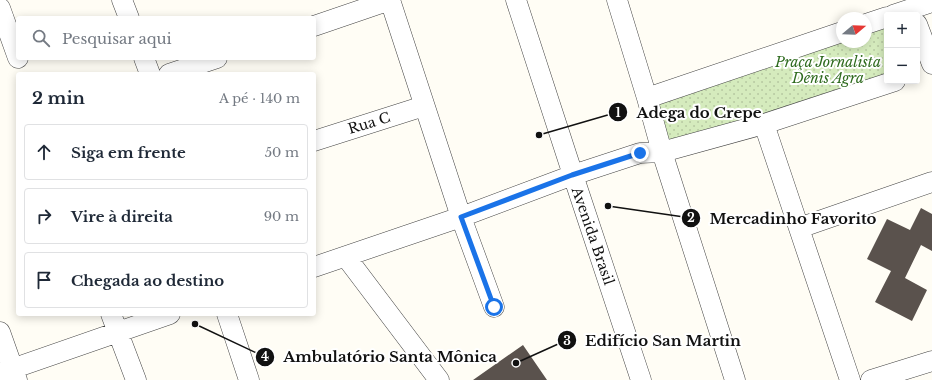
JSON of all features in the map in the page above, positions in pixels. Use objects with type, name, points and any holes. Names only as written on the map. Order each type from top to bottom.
[{"type":"street","points":[[122,0],[128,16]]},
{"type":"street","points":[[316,25],[390,0],[461,217],[494,307]]},
{"type":"street","name":"Avenida Brasil","points":[[516,0],[572,175],[641,380]]},
{"type":"street","points":[[617,0],[662,152],[736,380]]},
{"type":"street","points":[[911,12],[932,2]]},
{"type":"street","points":[[0,8],[16,52]]},
{"type":"street","points":[[872,22],[884,18]]},
{"type":"street","points":[[646,98],[836,34]]},
{"type":"street","points":[[920,37],[932,64]]},
{"type":"street","points":[[19,60],[23,72]]},
{"type":"street","points":[[145,60],[149,72]]},
{"type":"street","points":[[175,72],[211,60]]},
{"type":"street","points":[[920,73],[932,69]]},
{"type":"street","points":[[316,266],[461,217],[572,175],[640,153],[662,152],[764,124],[886,84]]},
{"type":"street","name":"Rua C","points":[[316,140],[424,106]]},
{"type":"street","points":[[764,124],[850,380]]},
{"type":"street","points":[[799,228],[932,182]]},
{"type":"street","points":[[346,257],[439,380]]},
{"type":"street","points":[[0,332],[10,374],[115,323],[158,316]]},
{"type":"street","points":[[228,316],[249,380]]},
{"type":"street","points":[[115,323],[136,380]]},
{"type":"street","points":[[871,380],[932,361]]},
{"type":"green space","name":"Praça Jornalista Dênis Agra","points":[[884,18],[884,82],[662,152],[647,98],[836,44],[836,48],[872,48],[872,22]]},
{"type":"building","points":[[921,208],[932,214],[932,251],[921,245],[905,278],[927,290],[912,321],[875,302],[891,271],[867,259],[887,219],[910,230]]},
{"type":"building","points":[[523,345],[547,380],[473,380]]},
{"type":"place","name":"Adega do Crepe","points":[[539,135]]},
{"type":"place","name":"Mercadinho Favorito","points":[[608,206]]},
{"type":"place","name":"Ambulatório Santa Mônica","points":[[195,324]]},
{"type":"place","name":"Edifício San Martin","points":[[516,363]]},
{"type":"route","points":[[494,307],[461,217],[572,175],[640,153]]}]
